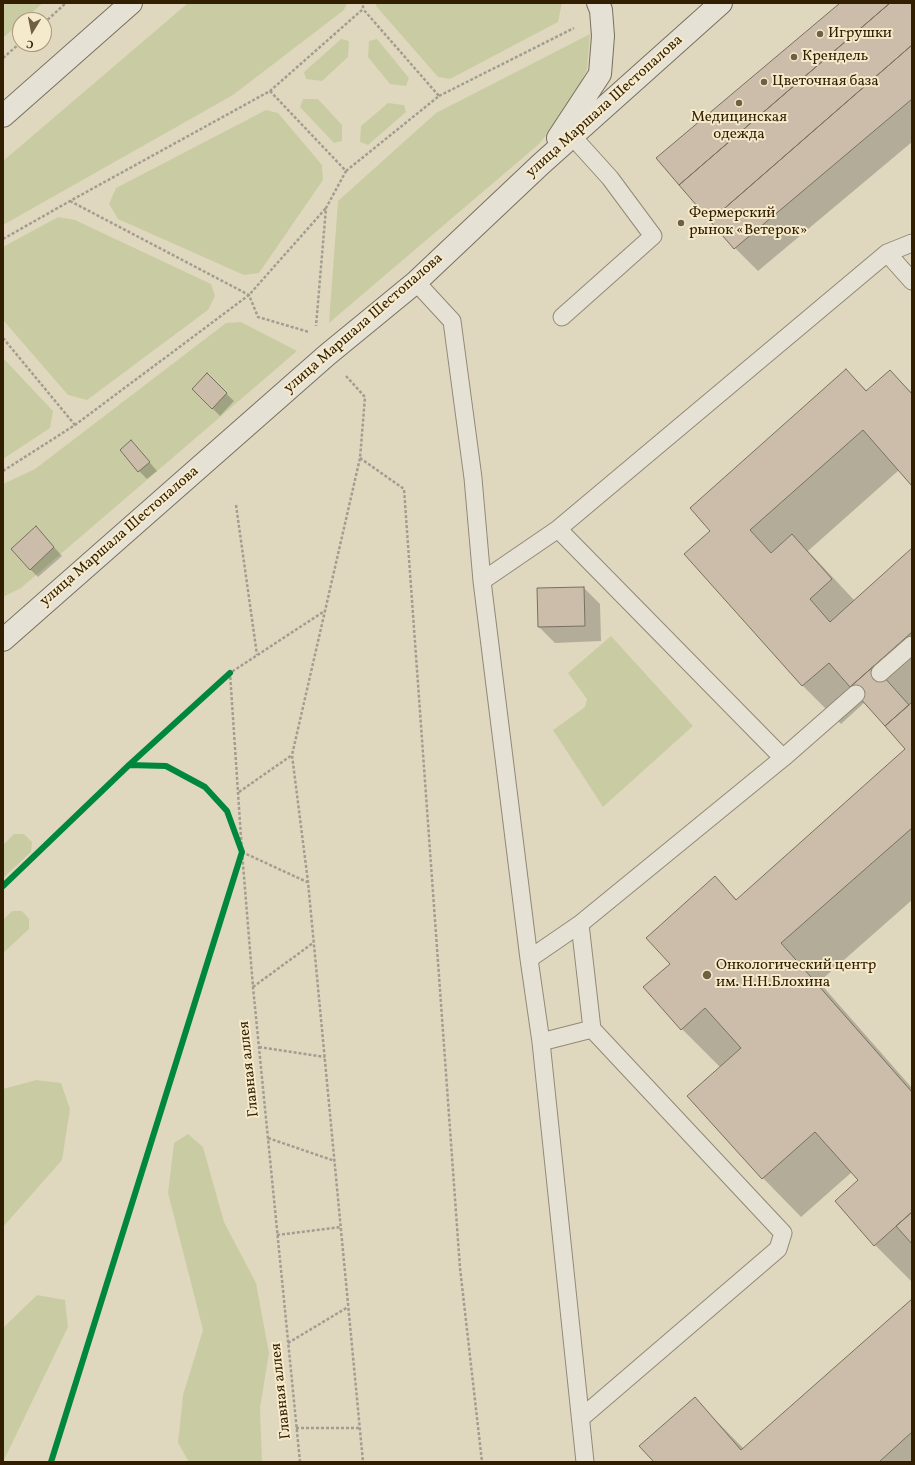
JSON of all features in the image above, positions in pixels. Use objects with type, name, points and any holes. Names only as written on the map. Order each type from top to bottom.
[{"type":"main road","points":[[3,116],[131,3]]},
{"type":"main road","points":[[541,164],[600,74],[603,36],[601,10],[598,3]]},
{"type":"main road","name":"улица Маршала Шестопалова","points":[[3,640],[327,355],[416,282],[541,164],[721,3]]},
{"type":"main road","points":[[3,622],[37,610]]},
{"type":"lane","points":[[562,317],[653,236],[615,184],[572,136]]},
{"type":"lane","points":[[482,581],[558,529],[887,253],[912,243]]},
{"type":"lane","points":[[887,253],[912,281]]},
{"type":"lane","points":[[416,282],[452,321],[473,478],[482,581],[529,959],[541,1042],[585,1462]]},
{"type":"lane","points":[[558,529],[783,758]]},
{"type":"lane","points":[[880,673],[912,645]]},
{"type":"lane","points":[[529,959],[580,924],[783,758],[856,694]]},
{"type":"lane","points":[[580,924],[592,1029],[783,1233],[778,1249],[581,1418]]},
{"type":"lane","points":[[541,1042],[592,1029]]},
{"type":"path","points":[[52,16],[66,3]]},
{"type":"path","points":[[363,3],[363,9],[439,96]]},
{"type":"path","points":[[3,239],[270,91],[363,9]]},
{"type":"path","points":[[3,471],[75,425],[249,296],[326,208],[346,171],[439,96],[576,27]]},
{"type":"path","points":[[3,58],[12,50]]},
{"type":"path","points":[[270,91],[346,171]]},
{"type":"path","points":[[70,201],[249,296],[258,317],[315,333],[326,208]]},
{"type":"path","points":[[3,338],[75,425]]},
{"type":"path","points":[[327,355],[365,397],[360,458],[292,755],[308,882],[363,1462]]},
{"type":"path","points":[[360,458],[404,489],[460,1268],[482,1462]]},
{"type":"path","points":[[236,505],[257,655],[324,612]]},
{"type":"path","points":[[239,792],[292,755]]},
{"type":"path","points":[[242,852],[308,882]]},
{"type":"path","points":[[253,987],[314,943]]},
{"type":"path","points":[[259,1047],[325,1057]]},
{"type":"path","points":[[268,1138],[335,1161]]},
{"type":"path","points":[[277,1236],[340,1227]]},
{"type":"path","points":[[288,1343],[348,1307]]},
{"type":"path","points":[[296,1428],[360,1428]]},
{"type":"green space","points":[[3,3],[43,3],[32,12],[12,12],[12,30],[3,38]]},
{"type":"green space","points":[[188,3],[347,3],[344,10],[233,95],[3,225],[3,161]]},
{"type":"green space","points":[[375,3],[562,3],[558,22],[450,79],[438,77]]},
{"type":"green space","points":[[590,34],[587,70],[568,108],[539,144],[329,323],[338,201],[436,113]]},
{"type":"green space","points":[[341,39],[349,41],[348,57],[322,81],[306,79],[304,72]]},
{"type":"green space","points":[[377,39],[409,78],[406,86],[390,84],[368,57],[369,41]]},
{"type":"green space","points":[[303,99],[318,99],[342,125],[342,141],[334,143],[300,107]]},
{"type":"green space","points":[[388,103],[404,105],[406,112],[368,145],[360,142],[361,126]]},
{"type":"green space","points":[[266,110],[278,113],[322,165],[323,180],[259,273],[244,275],[118,219],[109,204],[116,188]]},
{"type":"green space","points":[[58,217],[75,220],[211,284],[215,296],[208,310],[87,400],[68,395],[3,320],[3,247]]},
{"type":"green space","points":[[241,322],[297,351],[21,588],[3,597],[3,484],[35,469],[226,323]]},
{"type":"green space","points":[[3,358],[53,411],[50,428],[3,459]]},
{"type":"green space","points":[[611,636],[693,726],[603,807],[553,730],[585,707],[587,699],[568,673]]},
{"type":"green space","points":[[14,834],[24,834],[32,842],[31,852],[3,878],[3,845]]},
{"type":"green space","points":[[12,911],[22,911],[29,919],[29,929],[3,953],[3,920]]},
{"type":"green space","points":[[36,1080],[61,1083],[70,1109],[62,1160],[3,1227],[3,1089]]},
{"type":"green space","points":[[188,1134],[203,1147],[224,1222],[256,1283],[269,1353],[260,1408],[262,1462],[189,1462],[178,1443],[183,1395],[203,1330],[168,1193],[174,1143]]},
{"type":"green space","points":[[37,1295],[65,1300],[68,1327],[3,1462],[3,1328]]},
{"type":"building","points":[[840,3],[890,3],[679,185],[656,158]]},
{"type":"building","points":[[890,3],[912,3],[912,45],[710,221],[679,185]]},
{"type":"building","points":[[912,45],[912,99],[734,249],[710,221]]},
{"type":"building","points":[[846,369],[866,391],[890,370],[912,394],[912,486],[863,430],[750,530],[771,553],[792,534],[832,579],[810,599],[830,622],[912,548],[912,632],[850,687],[829,663],[802,686],[684,554],[710,531],[690,508]]},
{"type":"building","points":[[207,373],[227,393],[212,409],[192,389]]},
{"type":"building","points":[[131,440],[150,462],[138,472],[120,450]]},
{"type":"building","points":[[36,526],[54,547],[30,570],[11,549]]},
{"type":"building","points":[[584,587],[585,626],[538,627],[537,588]]},
{"type":"building","points":[[874,666],[909,705],[885,726],[850,687]]},
{"type":"building","points":[[912,702],[912,828],[781,943],[912,1092],[912,1212],[874,1246],[835,1201],[858,1180],[815,1132],[762,1179],[687,1096],[741,1048],[705,1008],[681,1030],[643,987],[670,964],[646,938],[715,876],[736,900],[905,749],[885,726]]},
{"type":"building","points":[[912,1212],[912,1244],[896,1226]]},
{"type":"building","points":[[912,1299],[912,1432],[879,1462],[654,1462],[639,1446],[695,1397],[741,1450]]},
{"type":"cycle path","points":[[3,886],[129,765],[230,673]]},
{"type":"cycle path","points":[[51,1462],[242,852],[227,811],[205,787],[166,766],[129,765]]},
{"type":"place","name":"Игрушки","points":[[820,34]]},
{"type":"place","name":"Крендель","points":[[794,57]]},
{"type":"place","name":"Цветочная база","points":[[764,82]]},
{"type":"place","name":"Медицинская одежда","points":[[739,103]]},
{"type":"place","name":"Фермерский рынок «Ветерок»","points":[[681,223]]},
{"type":"place","name":"Онкологический центр им. Н.Н.Блохина","points":[[707,975]]}]
